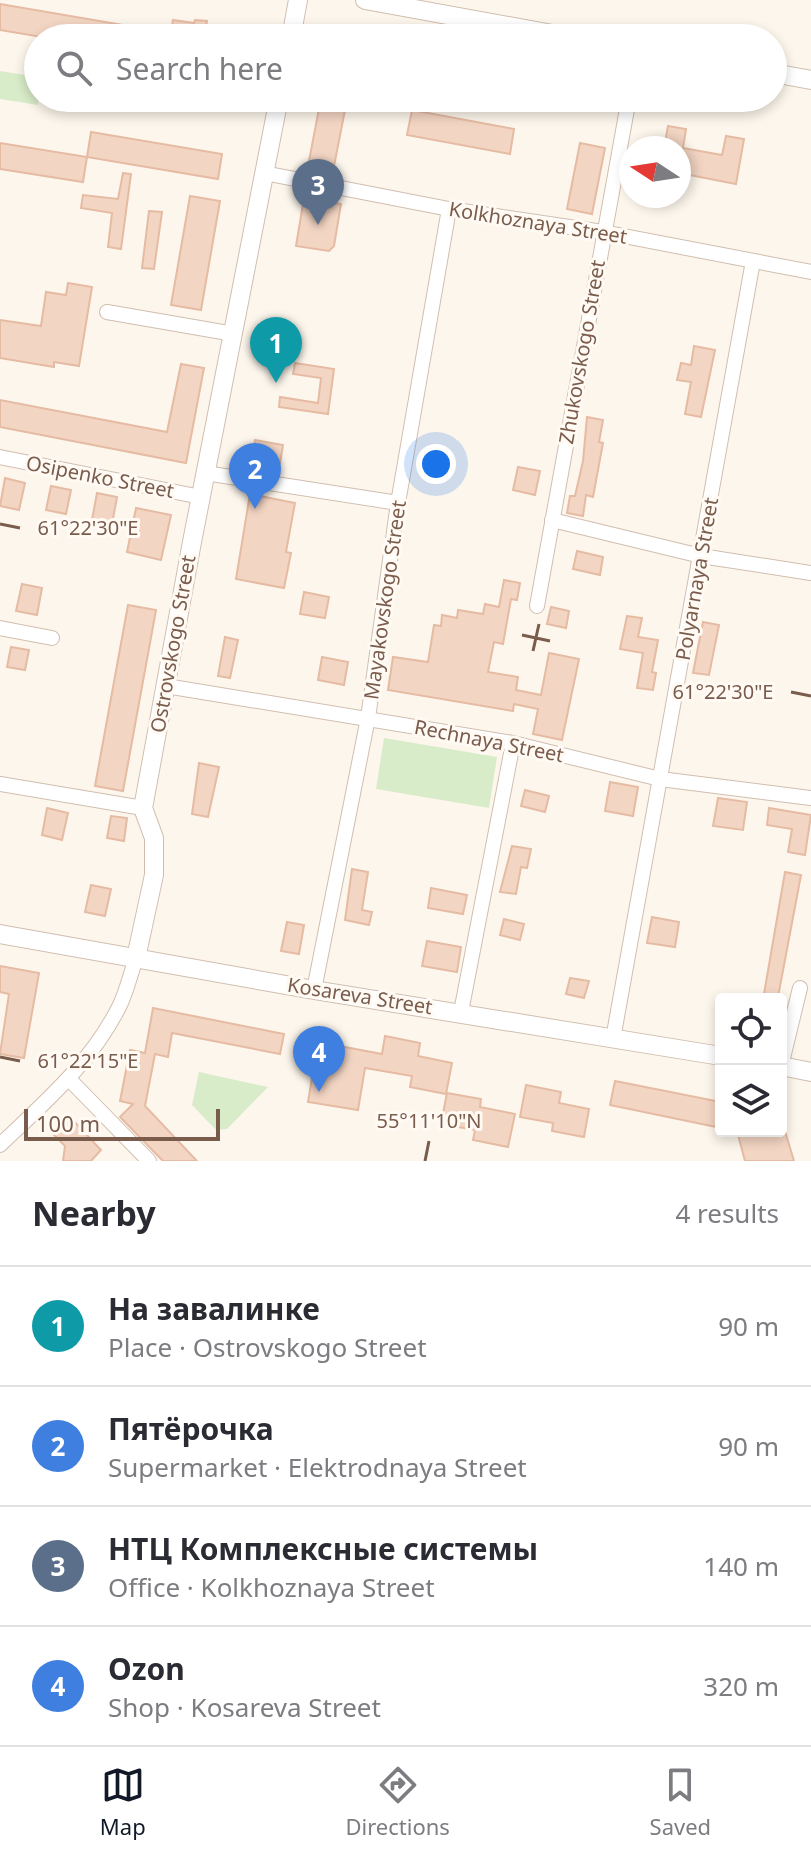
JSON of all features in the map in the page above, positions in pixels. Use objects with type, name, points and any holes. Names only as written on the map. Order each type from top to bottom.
[{"type":"street","points":[[294,24],[298,0]]},
{"type":"street","points":[[365,0],[497,24]]},
{"type":"street","points":[[787,76],[811,80]]},
{"type":"street","name":"Ostrovskogo Street","points":[[0,1145],[69,1079],[93,1050],[121,1003],[136,958],[154,875],[154,838],[143,808],[276,112]]},
{"type":"street","name":"Zhukovskogo Street","points":[[537,606],[626,112]]},
{"type":"street","name":"Kolkhoznaya Street","points":[[264,173],[449,209],[603,232],[811,272]]},
{"type":"street","name":"Mayakovskogo Street","points":[[314,990],[368,718],[398,503],[449,209]]},
{"type":"street","name":"Polyarnaya Street","points":[[613,1039],[753,261]]},
{"type":"street","points":[[107,312],[234,334]]},
{"type":"street","name":"Osipenko Street","points":[[0,457],[201,497]]},
{"type":"street","points":[[205,473],[398,503]]},
{"type":"street","points":[[552,520],[701,556],[811,573]]},
{"type":"street","points":[[0,628],[52,638]]},
{"type":"street","name":"Rechnaya Street","points":[[166,686],[513,743],[660,779],[811,798]]},
{"type":"street","points":[[461,1012],[513,743]]},
{"type":"street","points":[[0,784],[143,808]]},
{"type":"street","name":"Kosareva Street","points":[[0,934],[314,990],[715,1055]]},
{"type":"street","points":[[781,1065],[800,988]]},
{"type":"street","points":[[787,1067],[811,1072]]},
{"type":"street","points":[[69,1079],[149,1161]]},
{"type":"green space","points":[[0,71],[24,75],[24,103],[0,99]]},
{"type":"green space","points":[[384,738],[497,757],[489,808],[376,789]]},
{"type":"green space","points":[[199,1072],[268,1087],[227,1129],[216,1130],[192,1105]]},
{"type":"building","points":[[0,4],[117,24],[24,24],[24,34],[0,30]]},
{"type":"building","points":[[173,20],[207,21],[206,24],[172,24]]},
{"type":"building","points":[[318,112],[345,112],[334,166],[309,161]]},
{"type":"building","points":[[412,112],[514,129],[510,154],[407,135]]},
{"type":"building","points":[[668,126],[686,129],[685,136],[666,136]]},
{"type":"building","points":[[91,132],[222,154],[218,179],[87,157]]},
{"type":"building","points":[[726,136],[744,139],[736,184],[691,175],[691,149],[722,155]]},
{"type":"building","points":[[0,143],[87,157],[83,182],[0,169]]},
{"type":"building","points":[[580,143],[605,148],[592,214],[567,209]]},
{"type":"building","points":[[123,173],[131,174],[121,249],[108,247],[112,213],[81,208],[83,195],[118,199]]},
{"type":"building","points":[[190,196],[220,201],[201,310],[171,305]]},
{"type":"building","points":[[304,198],[341,204],[334,246],[329,251],[296,246]]},
{"type":"building","points":[[149,211],[162,212],[154,269],[142,268]]},
{"type":"building","points":[[68,283],[92,287],[79,366],[54,362],[54,367],[0,358],[0,320],[41,326],[46,292],[66,295]]},
{"type":"building","points":[[694,346],[715,350],[701,417],[685,414],[691,382],[677,380],[681,363],[691,365]]},
{"type":"building","points":[[295,363],[334,369],[328,414],[279,407],[280,397],[318,403],[321,378],[293,374]]},
{"type":"building","points":[[181,364],[204,368],[186,463],[0,427],[0,400],[167,432]]},
{"type":"building","points":[[587,417],[603,420],[599,442],[603,443],[593,497],[586,495],[583,516],[567,513],[570,496],[575,496],[583,461]]},
{"type":"building","points":[[255,440],[283,445],[280,463],[252,457]]},
{"type":"building","points":[[518,467],[540,471],[535,495],[513,490]]},
{"type":"building","points":[[5,478],[25,483],[19,510],[0,506]]},
{"type":"building","points":[[51,486],[71,490],[66,514],[46,510]]},
{"type":"building","points":[[97,493],[117,497],[112,524],[92,520]]},
{"type":"building","points":[[250,494],[295,503],[286,552],[291,553],[284,588],[236,579]]},
{"type":"building","points":[[136,508],[171,515],[161,560],[127,552]]},
{"type":"building","points":[[577,551],[603,557],[600,575],[573,569]]},
{"type":"building","points":[[504,580],[520,583],[517,600],[511,599],[503,644],[494,642],[488,672],[518,677],[516,690],[541,695],[549,653],[579,659],[562,740],[533,734],[538,709],[514,704],[513,711],[388,690],[393,657],[428,662],[434,625],[441,626],[442,615],[457,618],[458,610],[483,614],[485,604],[499,607]]},
{"type":"building","points":[[22,584],[42,588],[37,615],[16,611]]},
{"type":"building","points":[[304,592],[329,597],[325,618],[300,614]]},
{"type":"building","points":[[128,605],[156,610],[123,791],[95,786]]},
{"type":"building","points":[[551,607],[569,611],[566,628],[547,624]]},
{"type":"building","points":[[627,616],[642,618],[638,637],[658,640],[652,672],[656,673],[653,690],[637,688],[643,653],[620,649]]},
{"type":"building","points":[[703,622],[719,625],[709,675],[693,673]]},
{"type":"building","points":[[225,637],[238,640],[230,678],[218,676]]},
{"type":"building","points":[[11,647],[29,650],[25,670],[7,667]]},
{"type":"building","points":[[322,657],[348,662],[344,685],[318,680]]},
{"type":"building","points":[[199,763],[219,767],[208,817],[192,814]]},
{"type":"building","points":[[610,782],[638,787],[633,816],[605,811]]},
{"type":"building","points":[[525,790],[549,796],[545,812],[521,806]]},
{"type":"building","points":[[718,798],[747,802],[743,830],[713,826]]},
{"type":"building","points":[[47,808],[68,813],[62,840],[42,835]]},
{"type":"building","points":[[769,808],[811,815],[805,855],[788,852],[792,829],[767,825]]},
{"type":"building","points":[[111,816],[127,818],[124,841],[107,838]]},
{"type":"building","points":[[512,846],[531,849],[527,868],[521,867],[516,894],[500,892]]},
{"type":"building","points":[[352,869],[368,872],[362,910],[372,912],[369,925],[345,920]]},
{"type":"building","points":[[785,872],[801,875],[779,993],[764,993]]},
{"type":"building","points":[[91,885],[111,889],[105,916],[85,912]]},
{"type":"building","points":[[431,888],[467,895],[463,914],[428,908]]},
{"type":"building","points":[[652,917],[679,922],[675,947],[647,943]]},
{"type":"building","points":[[504,919],[524,924],[520,940],[500,935]]},
{"type":"building","points":[[287,922],[304,925],[299,954],[281,951]]},
{"type":"building","points":[[427,941],[461,947],[457,972],[422,966]]},
{"type":"building","points":[[0,966],[39,973],[24,1058],[0,1054],[9,994],[0,992]]},
{"type":"building","points":[[570,978],[589,981],[584,998],[566,994]]},
{"type":"building","points":[[153,1008],[284,1034],[280,1054],[172,1033],[168,1057],[155,1054],[145,1106],[197,1161],[163,1161],[120,1117],[133,1104],[120,1101],[130,1050],[145,1053]]},
{"type":"building","points":[[385,1036],[420,1043],[418,1056],[452,1063],[446,1094],[410,1087],[412,1076],[365,1068],[358,1110],[308,1102],[318,1042],[382,1054]]},
{"type":"building","points":[[615,1081],[715,1101],[715,1127],[610,1105]]},
{"type":"building","points":[[526,1085],[561,1092],[559,1103],[589,1109],[584,1137],[552,1131],[553,1123],[520,1117]]},
{"type":"building","points":[[447,1093],[481,1099],[480,1107],[515,1114],[508,1147],[473,1140],[475,1130],[441,1124]]},
{"type":"building","points":[[70,1117],[101,1150],[91,1161],[63,1161],[65,1146],[53,1134]]},
{"type":"building","points":[[739,1137],[787,1137],[794,1161],[745,1161]]},
{"type":"place","name":"НТЦ Комплексные системы","points":[[318,225]]},
{"type":"place","name":"На завалинке","points":[[276,383]]},
{"type":"place","name":"Пятёрочка","points":[[255,509]]},
{"type":"place","name":"Ozon","points":[[319,1092]]}]
